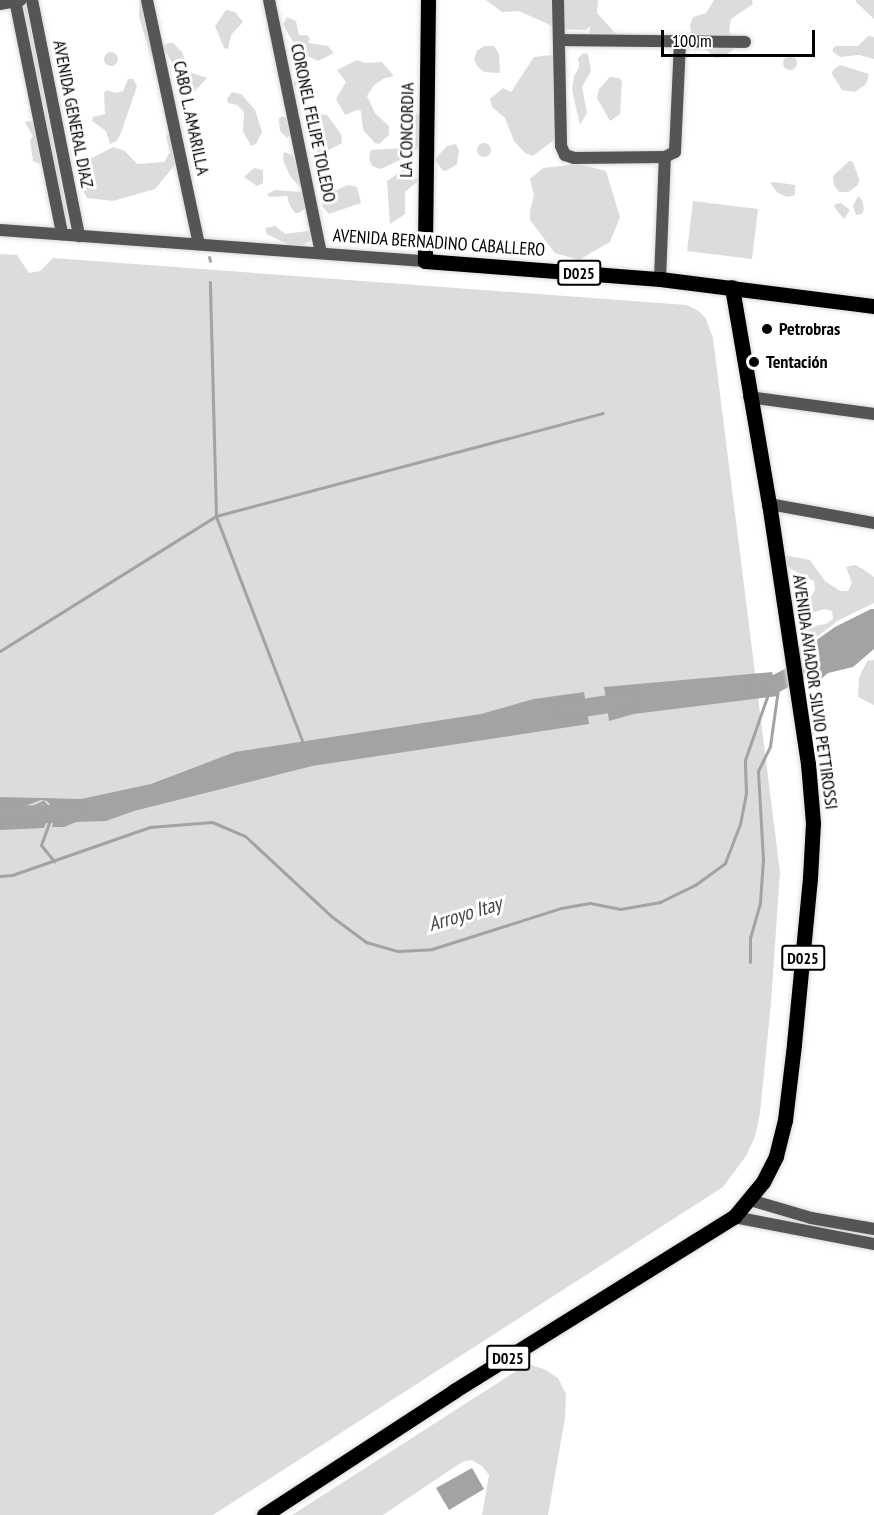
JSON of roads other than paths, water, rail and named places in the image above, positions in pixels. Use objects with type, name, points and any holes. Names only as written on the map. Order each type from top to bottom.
[{"type":"main road","name":"LA CONCORDIA","points":[[425,261],[428,0]]},
{"type":"main road","name":"AVENIDA BERNADINO CABALLERO","points":[[425,261],[660,279],[874,306]]},
{"type":"main road","name":"AVENIDA AVIADOR SILVIO PETTIROSSI","points":[[264,1515],[454,1391],[734,1217],[750,1200],[776,1156],[785,1120],[794,1044],[813,823],[800,707],[769,504],[732,287]]},
{"type":"street","name":"AVENIDA GENERAL DIAZ","points":[[17,0],[62,234]]},
{"type":"street","points":[[0,4],[17,0]]},
{"type":"street","name":"AVENIDA GENERAL DIAZ","points":[[32,0],[79,236]]},
{"type":"street","name":"CABO L. AMARILLA","points":[[147,0],[199,244]]},
{"type":"street","name":"CORONEL FELIPE TOLEDO","points":[[268,0],[321,253]]},
{"type":"street","points":[[558,0],[561,146],[565,155],[574,158],[665,157],[675,152],[680,41]]},
{"type":"street","points":[[559,40],[745,42]]},
{"type":"street","points":[[660,279],[665,157]]},
{"type":"street","name":"AVENIDA BERNADINO CABALLERO","points":[[0,230],[425,261]]},
{"type":"street","points":[[749,397],[874,414]]},
{"type":"street","points":[[769,504],[874,523]]},
{"type":"street","points":[[750,1200],[811,1218],[874,1229]]},
{"type":"street","points":[[734,1217],[874,1244]]},
{"type":"waterway","points":[[209,257],[210,261]]},
{"type":"waterway","points":[[0,651],[216,516],[210,282]]},
{"type":"waterway","points":[[303,743],[216,516],[602,413]]},
{"type":"waterway","name":"Arroyo Itay","points":[[752,688],[771,686],[803,670],[807,652],[813,648]]},
{"type":"waterway","points":[[750,962],[750,938],[760,902],[763,859],[758,771],[770,746],[779,682]]},
{"type":"waterway","name":"Arroyo Itay","points":[[0,876],[12,875],[150,827],[212,822],[245,836],[331,916],[366,942],[398,951],[432,949],[561,908],[590,903],[620,909],[660,902],[695,885],[725,863],[740,824],[746,793],[745,760],[768,694]]},
{"type":"waterway","name":"Arroyo Itay","points":[[562,711],[630,701]]},
{"type":"waterway","points":[[0,808],[15,815],[43,802],[53,812],[41,845],[54,861]]},
{"type":"waterway","name":"Arroyo Itay","points":[[0,815],[52,814],[79,810]]},
{"type":"place","name":"Petrobras","points":[[767,329]]},
{"type":"place","name":"Tentación","points":[[754,362]]}]
